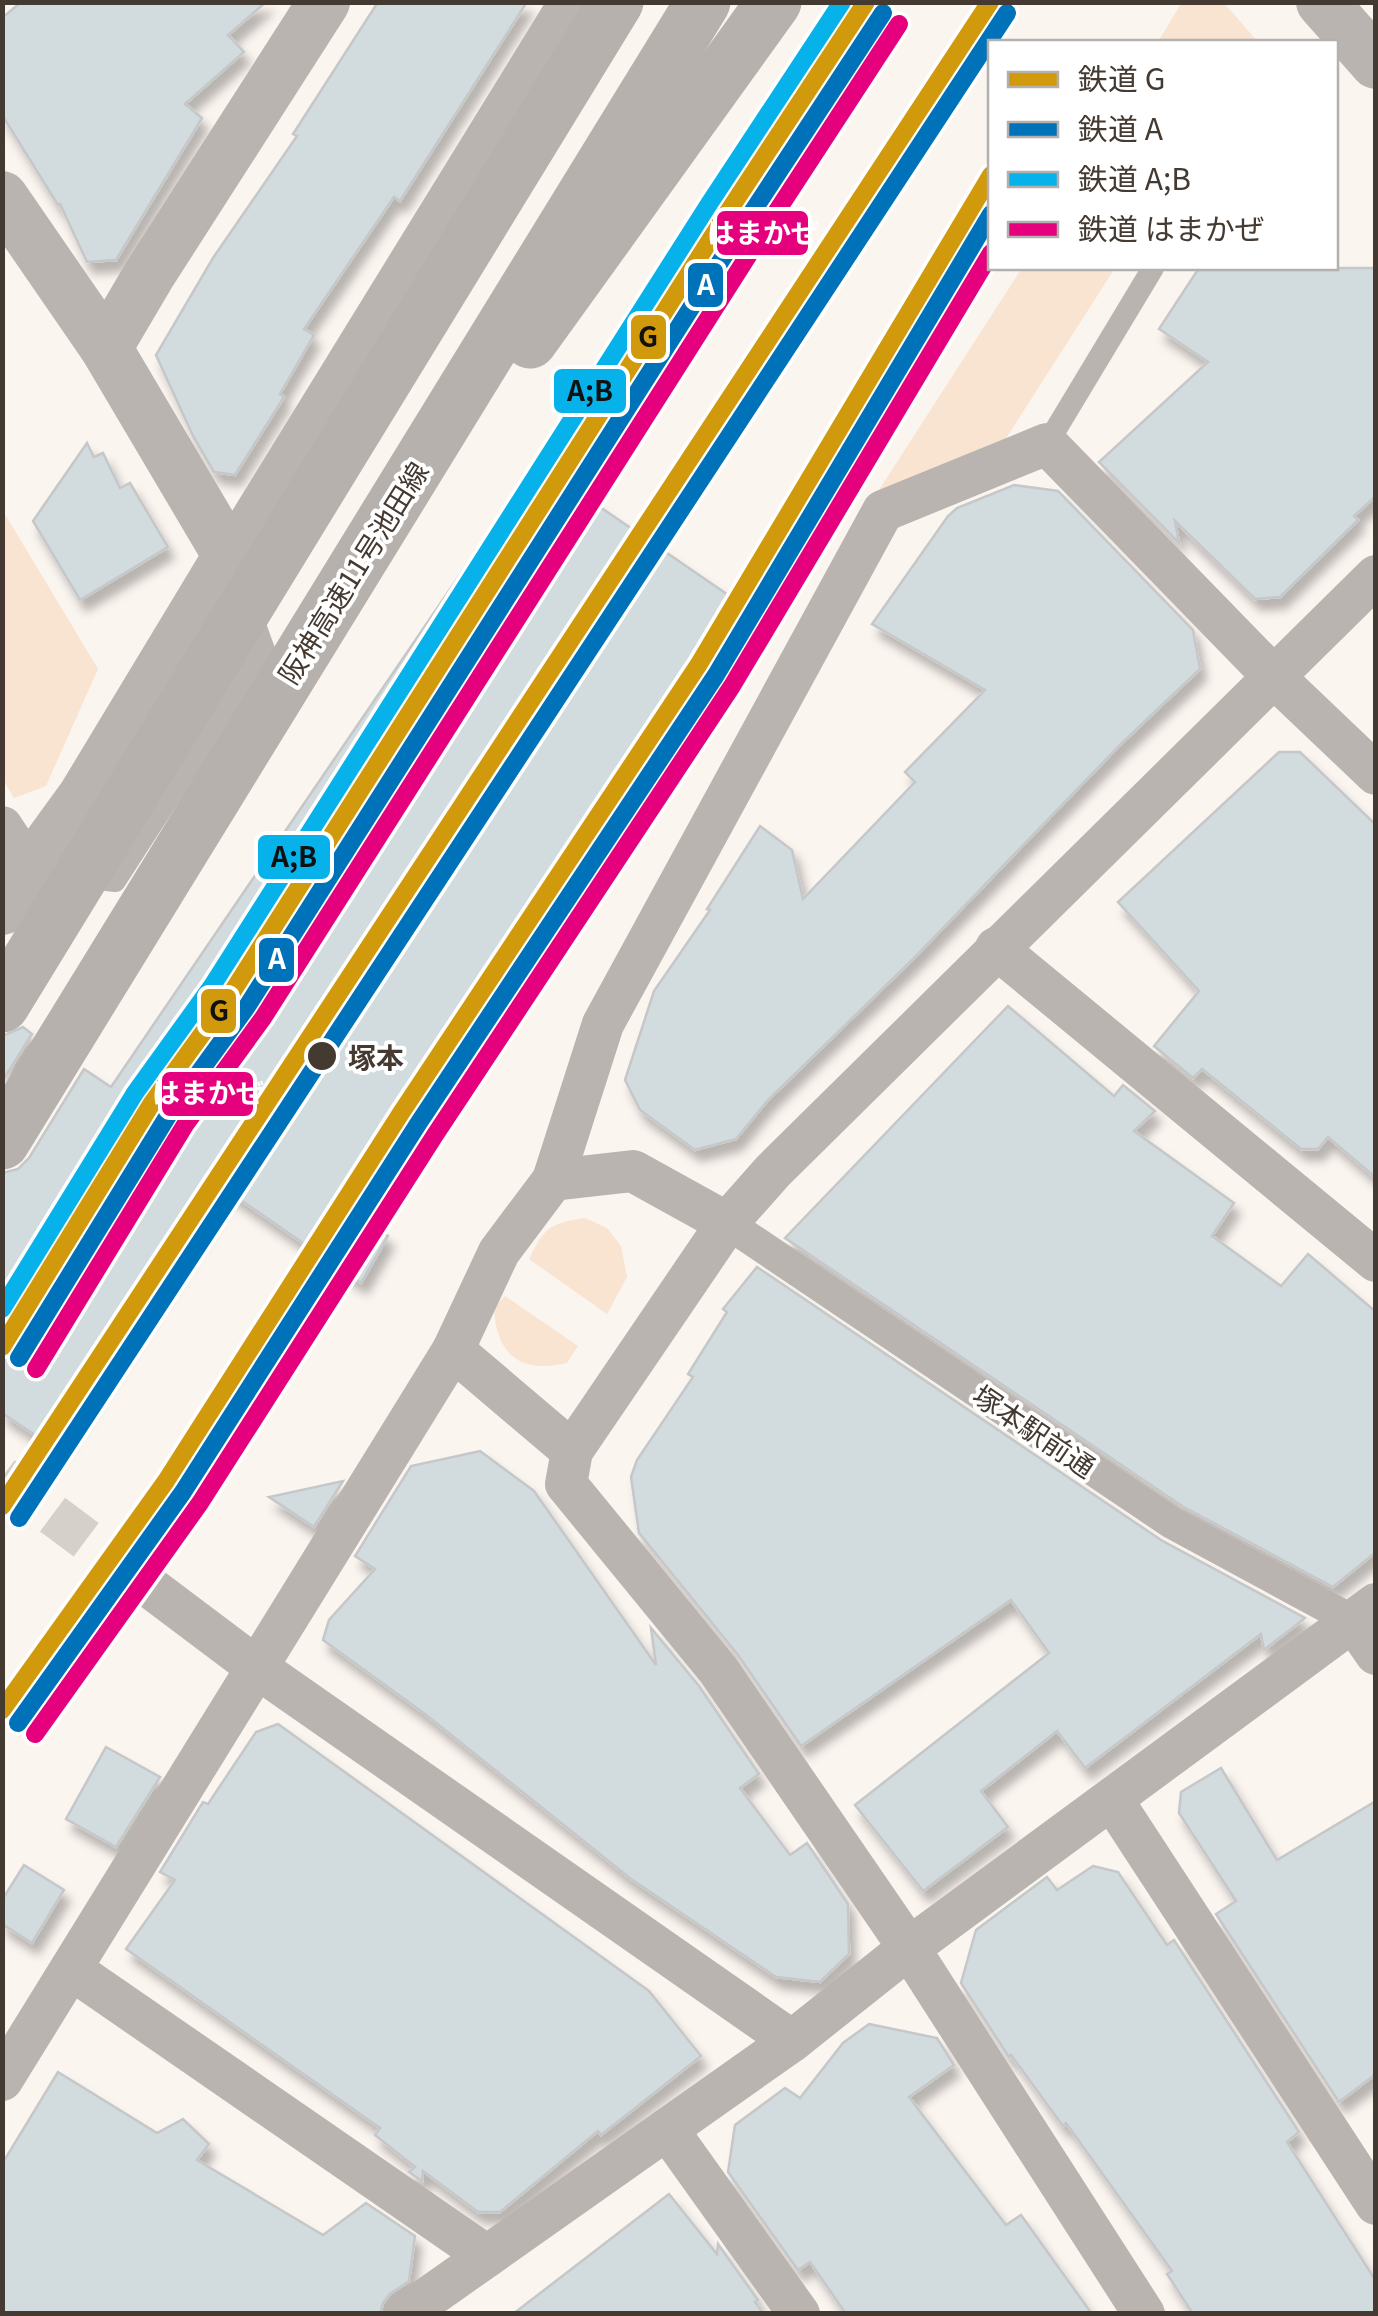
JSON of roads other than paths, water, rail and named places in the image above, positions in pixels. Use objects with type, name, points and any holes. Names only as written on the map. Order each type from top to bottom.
[{"type":"highway","points":[[2,1005],[616,2]]},
{"type":"highway","name":"阪神高速11号池田線","points":[[2,1142],[703,2]]},
{"type":"highway","points":[[370,542],[560,304],[774,2]]},
{"type":"street","points":[[17,890],[84,796],[570,2]]},
{"type":"street","points":[[1322,2],[1376,64]]},
{"type":"street","points":[[106,348],[316,6]]},
{"type":"street","points":[[2,198],[106,348],[229,556]]},
{"type":"street","points":[[2,2080],[453,1350],[499,1252],[553,1180],[603,1024],[884,511],[1047,444],[1274,676],[1376,774]]},
{"type":"street","points":[[1144,2314],[909,1948],[720,1672],[566,1484],[572,1451],[727,1223],[773,1171],[1376,576]]},
{"type":"street","points":[[2,827],[17,890]]},
{"type":"street","points":[[996,948],[1376,1262]]},
{"type":"street","points":[[553,1180],[634,1171],[727,1223]]},
{"type":"street","name":"塚本駅前通","points":[[727,1223],[1172,1522],[1368,1626]]},
{"type":"street","points":[[453,1350],[572,1451]]},
{"type":"street","points":[[147,1585],[256,1667],[792,2040]]},
{"type":"street","points":[[405,2314],[792,2040],[909,1948],[1112,1801],[1368,1626]]},
{"type":"street","points":[[1112,1801],[1376,2204]]},
{"type":"street","points":[[71,1969],[487,2256]]},
{"type":"street","points":[[666,2129],[799,2314]]},
{"type":"lane","points":[[1047,444],[1152,270]]},
{"type":"lane","points":[[17,890],[115,881],[264,650],[229,556]]},
{"type":"tunnel","points":[[2,1477],[147,1585]]},
{"type":"railway","points":[[726,215],[881,2]]},
{"type":"rail line","name":"A;B","points":[[2,1309],[135,1093],[212,986],[709,204],[842,2]]},
{"type":"rail line","name":"G","points":[[2,1347],[152,1103],[229,997],[726,215],[866,2]]},
{"type":"rail line","name":"G","points":[[2,1506],[990,2]]},
{"type":"rail line","name":"A","points":[[19,1358],[169,1114],[246,1008],[743,226],[883,13]]},
{"type":"rail line","name":"A","points":[[989,40],[1007,13]]},
{"type":"rail line","name":"はまかぜ","points":[[36,1369],[185,1125],[263,1018],[899,24]]},
{"type":"rail line","name":"A","points":[[19,1518],[988,42]]},
{"type":"rail line","name":"G","points":[[2,1710],[166,1481],[401,1113],[699,664],[988,180]]},
{"type":"rail line","name":"A","points":[[18,1723],[183,1492],[418,1124],[716,675],[988,219]]},
{"type":"rail line","name":"はまかぜ","points":[[35,1734],[200,1503],[435,1135],[732,686],[988,258]]},
{"type":"place","name":"塚本","points":[[322,1056]]}]
